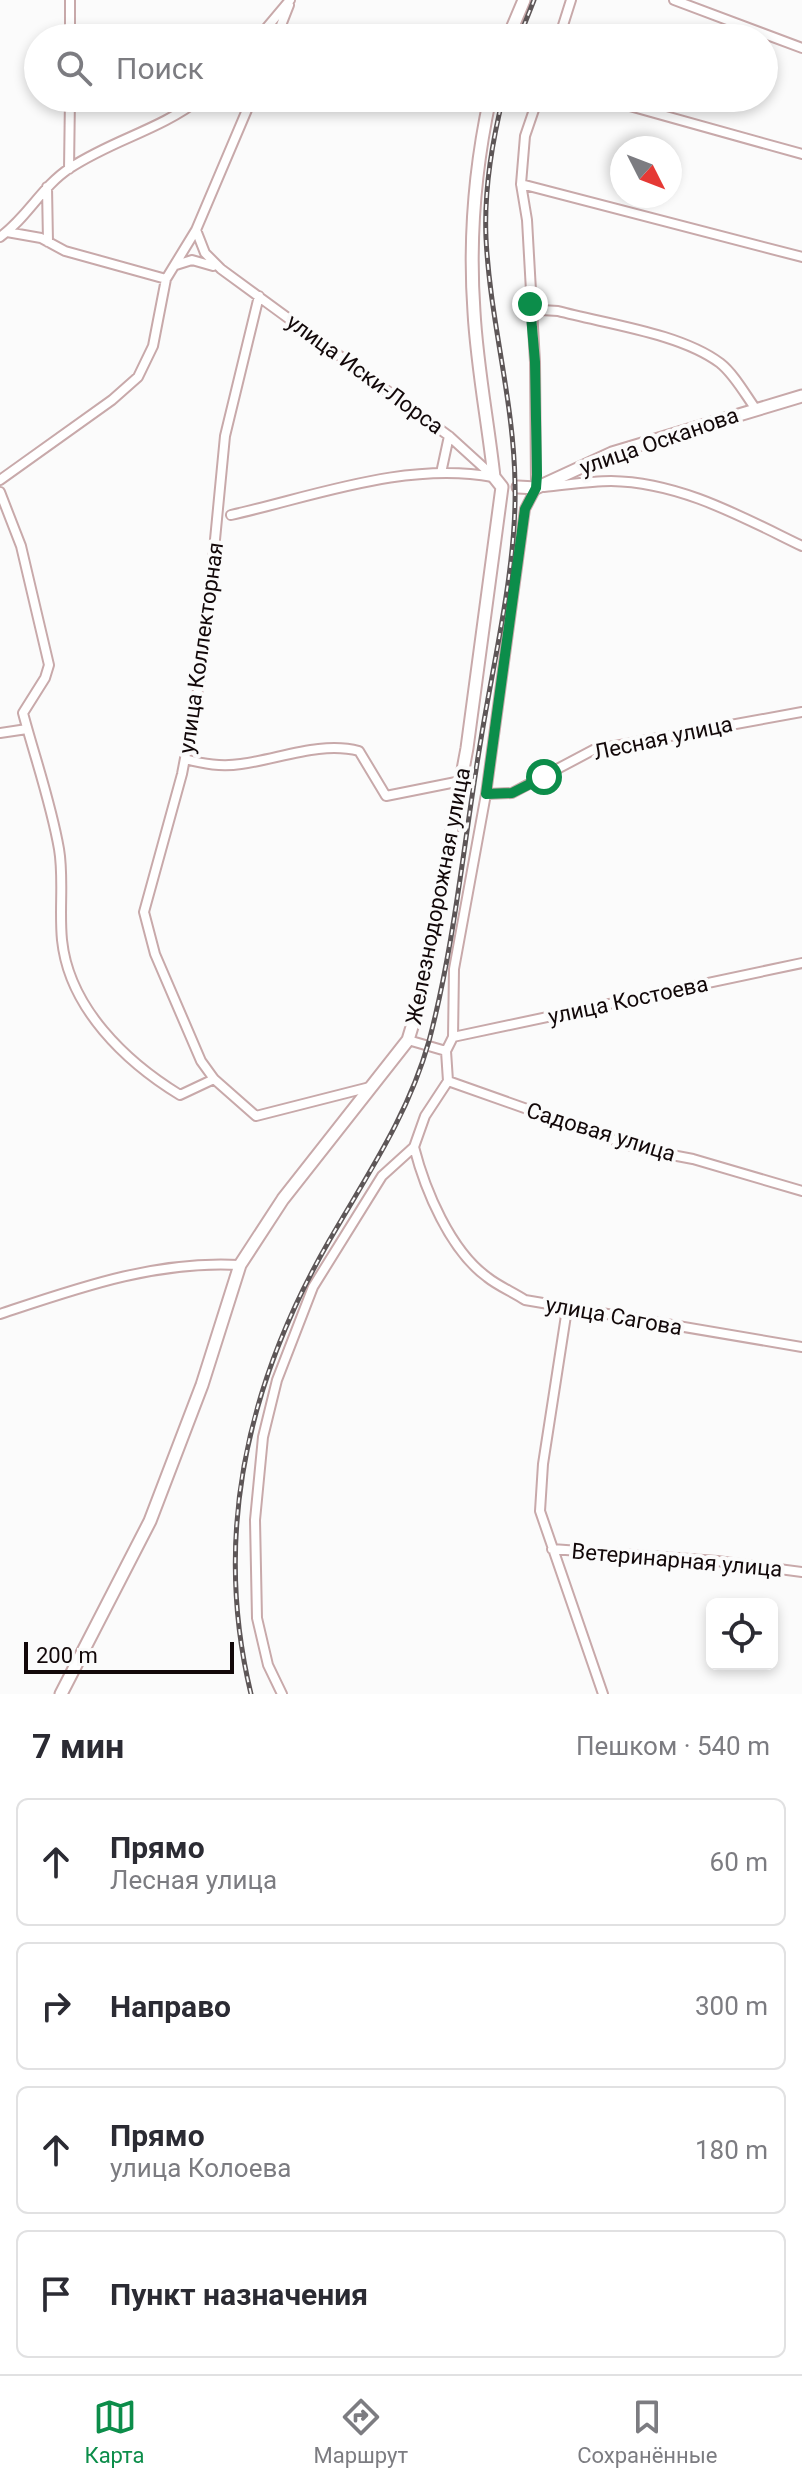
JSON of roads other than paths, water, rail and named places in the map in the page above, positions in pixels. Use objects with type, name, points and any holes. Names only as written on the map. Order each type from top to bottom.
[{"type":"street","points":[[70,0],[70,24]]},
{"type":"street","points":[[270,24],[290,0]]},
{"type":"street","points":[[281,24],[290,0]]},
{"type":"street","points":[[514,24],[524,0]]},
{"type":"street","points":[[563,24],[571,0]]},
{"type":"street","points":[[674,0],[738,24]]},
{"type":"street","points":[[778,39],[802,48]]},
{"type":"street","points":[[69,169],[70,112]]},
{"type":"street","points":[[3,235],[47,186],[69,169],[111,145],[173,120],[183,112]]},
{"type":"street","points":[[0,480],[112,400],[138,377],[153,346],[166,279],[196,230],[246,112]]},
{"type":"street","points":[[231,515],[387,479],[467,472],[494,477],[473,309],[474,222],[481,138],[487,112]]},
{"type":"street","points":[[282,1694],[268,1665],[257,1618],[254,1578],[255,1520],[263,1437],[277,1380],[313,1287],[382,1176],[414,1147],[425,1116],[448,1081],[446,1051],[453,1037],[454,969],[486,794],[525,509],[536,488],[535,362],[527,220],[521,184],[525,136],[533,112]]},
{"type":"street","points":[[651,112],[802,154]]},
{"type":"street","points":[[521,184],[802,257]]},
{"type":"street","points":[[47,186],[48,242]]},
{"type":"street","points":[[196,230],[205,253],[221,269]]},
{"type":"street","points":[[3,235],[48,242],[65,251],[166,279]]},
{"type":"street","points":[[176,266],[198,261],[221,269]]},
{"type":"street","name":"улица Иски-Лорса","points":[[221,269],[449,436],[494,477],[511,487]]},
{"type":"street","points":[[530,292],[541,310],[670,340],[701,352],[722,365],[755,408]]},
{"type":"street","name":"улица Коллекторная","points":[[259,296],[225,436],[211,606],[185,759],[144,912],[155,954],[201,1061],[214,1079],[256,1116],[370,1087]]},
{"type":"street","name":"улица Осканова","points":[[511,487],[536,488],[612,453],[802,396]]},
{"type":"street","points":[[441,473],[449,436]]},
{"type":"street","points":[[478,460],[485,459],[491,453]]},
{"type":"street","points":[[536,488],[612,481],[664,489],[716,504],[802,546]]},
{"type":"street","name":"Железнодорожная улица","points":[[61,1694],[150,1521],[202,1385],[240,1265],[283,1199],[408,1040],[421,997],[511,487]]},
{"type":"street","points":[[0,492],[21,546],[49,665],[45,678],[23,713],[59,851],[62,942],[75,987],[104,1032],[167,1087],[180,1095],[214,1079]]},
{"type":"street","name":"Лесная улица","points":[[486,794],[512,793],[593,750],[802,712]]},
{"type":"street","points":[[0,733],[27,729]]},
{"type":"street","points":[[185,759],[214,766],[239,765],[339,746],[359,751],[386,796],[461,781]]},
{"type":"street","name":"улица Костоева","points":[[453,1037],[802,963]]},
{"type":"street","points":[[408,1040],[446,1051]]},
{"type":"street","name":"Садовая улица","points":[[448,1081],[640,1149],[693,1159],[802,1191]]},
{"type":"street","name":"улица Сагова","points":[[414,1147],[423,1183],[450,1234],[485,1276],[525,1300],[802,1347]]},
{"type":"street","points":[[0,1314],[137,1272],[208,1263],[240,1265]]},
{"type":"street","points":[[567,1309],[543,1464],[540,1511],[603,1694]]},
{"type":"street","name":"Ветеринарная улица","points":[[552,1549],[717,1561],[802,1572]]},
{"type":"railway","points":[[525,24],[534,0]]},
{"type":"railway","points":[[251,1694],[240,1634],[235,1575],[237,1517],[245,1460],[258,1404],[301,1294],[398,1120],[429,1041],[452,929],[504,612],[515,515],[514,453],[486,238],[486,203],[500,112]]}]
